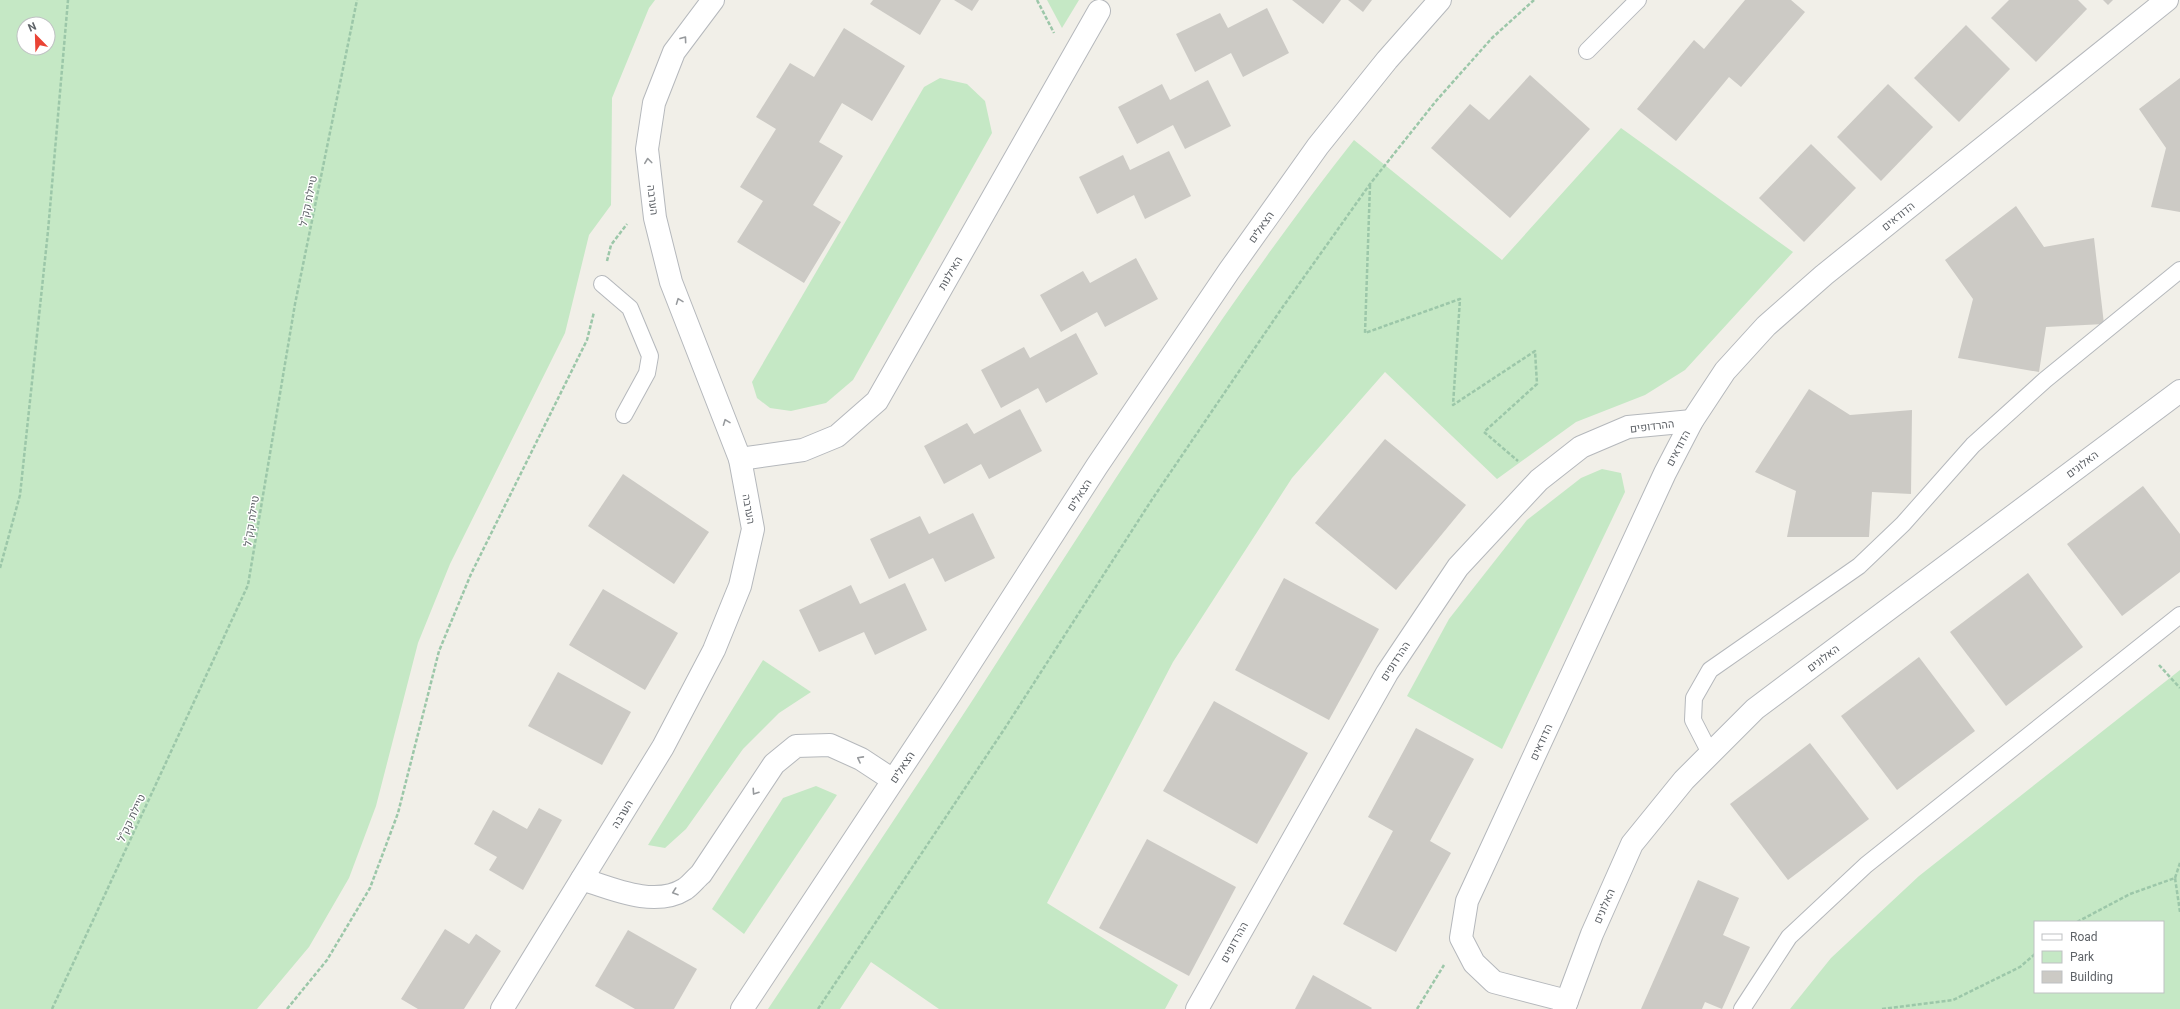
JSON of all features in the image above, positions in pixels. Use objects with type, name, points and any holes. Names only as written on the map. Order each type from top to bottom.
[{"type":"street","name":"הערבה","points":[[502,1009],[663,747],[714,650],[740,586],[753,529],[740,459],[671,282],[655,218],[647,149],[654,103],[674,52],[712,0]]},
{"type":"street","name":"הצאלים","points":[[742,1009],[1097,466],[1229,271],[1318,146],[1387,60],[1440,0]]},
{"type":"street","name":"הדודאים","points":[[1461,938],[1467,901],[1665,473],[1692,421],[1725,371],[1766,326],[1824,275],[2167,0]]},
{"type":"street","name":"האילנות","points":[[740,459],[803,450],[837,436],[877,401],[1099,11]]},
{"type":"street","name":"האלונים","points":[[1566,1005],[1592,934],[1632,844],[1684,780],[1710,753],[1755,709],[2180,391]]},
{"type":"street","name":"ההרדופים","points":[[1197,1009],[1387,673],[1458,567],[1539,480],[1581,447],[1628,427],[1692,421]]},
{"type":"street","points":[[582,879],[629,894],[662,897],[685,889],[700,874],[774,764],[796,746],[830,745],[861,759],[893,780]]},
{"type":"street","points":[[1461,938],[1474,963],[1494,982],[1566,1005]]},
{"type":"lane","points":[[1587,51],[1638,0]]},
{"type":"lane","points":[[1710,753],[1693,720],[1694,698],[1710,670],[1859,566],[1903,524],[1973,445],[2045,380],[2180,270]]},
{"type":"lane","points":[[602,284],[630,308],[650,356],[647,373],[624,415]]},
{"type":"lane","points":[[1742,1009],[1789,937],[1866,865],[2180,615]]},
{"type":"path","points":[[0,568],[20,495],[48,231],[68,0]]},
{"type":"path","name":"טיילת קק\"ל","points":[[52,1009],[248,585],[295,304],[357,0]]},
{"type":"path","points":[[818,1009],[1005,728],[1151,501],[1282,308],[1370,184],[1436,101],[1492,38],[1534,0]]},
{"type":"path","points":[[1370,184],[1365,333],[1460,299],[1453,405],[1535,351],[1537,384],[1484,432],[1539,480]]},
{"type":"path","points":[[287,1009],[327,960],[370,888],[398,813],[439,651],[471,574],[587,340],[611,245],[625,225],[655,218]]},
{"type":"path","points":[[2141,645],[2180,688]]},
{"type":"path","points":[[2180,863],[2175,878],[2180,912]]},
{"type":"path","points":[[2079,921],[2130,894],[2175,878]]},
{"type":"path","points":[[1416,1009],[1461,938]]},
{"type":"path","points":[[1882,1009],[1953,1000],[2020,967],[2034,955]]},
{"type":"green space","points":[[0,0],[655,0],[649,8],[612,98],[611,205],[589,235],[565,333],[450,564],[418,643],[376,806],[349,878],[309,947],[257,1009],[0,1009]]},
{"type":"green space","points":[[1047,0],[1079,0],[1062,28]]},
{"type":"green space","points":[[940,78],[967,84],[985,101],[992,133],[853,380],[826,403],[791,411],[770,408],[757,398],[752,382],[924,87]]},
{"type":"green space","points":[[1621,128],[1793,252],[1685,370],[1645,395],[1576,422],[1497,479],[1385,372],[1292,478],[1173,662],[1047,903],[1178,985],[1165,1009],[939,1009],[871,962],[840,1009],[768,1009],[925,773],[1180,381],[1265,259],[1354,140],[1502,260]]},
{"type":"green space","points":[[1602,469],[1621,473],[1625,492],[1502,749],[1407,696],[1449,619],[1527,520],[1581,478]]},
{"type":"green space","points":[[763,660],[811,692],[779,713],[743,749],[686,829],[665,848],[648,845]]},
{"type":"green space","points":[[2180,670],[2180,1009],[1790,1009],[1831,958],[1919,876]]},
{"type":"green space","points":[[816,786],[837,795],[744,934],[712,909],[783,798]]},
{"type":"building","points":[[873,0],[941,0],[920,35],[870,4]]},
{"type":"building","points":[[954,0],[979,0],[972,11]]},
{"type":"building","points":[[1292,0],[1341,0],[1323,24]]},
{"type":"building","points":[[1348,0],[1372,0],[1363,12]]},
{"type":"building","points":[[1745,0],[1791,0],[1805,12],[1741,87],[1729,77],[1676,141],[1637,109],[1694,40],[1704,49]]},
{"type":"building","points":[[2009,0],[2078,0],[2087,9],[2036,62],[1991,18]]},
{"type":"building","points":[[2103,0],[2113,0],[2108,5]]},
{"type":"building","points":[[1267,8],[1289,53],[1243,77],[1231,53],[1195,72],[1176,34],[1220,13],[1228,28]]},
{"type":"building","points":[[1966,25],[2010,69],[1959,122],[1914,78]]},
{"type":"building","points":[[844,28],[905,66],[872,121],[842,103],[819,142],[843,156],[813,205],[841,222],[804,283],[737,242],[763,201],[740,187],[776,129],[756,117],[790,63],[814,77]]},
{"type":"building","points":[[1530,75],[1590,129],[1510,218],[1431,148],[1470,104],[1489,120]]},
{"type":"building","points":[[2180,78],[2180,212],[2151,207],[2166,148],[2139,109]]},
{"type":"building","points":[[1208,80],[1231,126],[1185,149],[1173,125],[1137,144],[1118,107],[1162,84],[1170,100]]},
{"type":"building","points":[[1888,84],[1933,127],[1881,181],[1837,137]]},
{"type":"building","points":[[1811,144],[1856,188],[1804,242],[1759,198]]},
{"type":"building","points":[[1169,151],[1191,196],[1145,219],[1134,195],[1097,214],[1079,177],[1123,155],[1130,170]]},
{"type":"building","points":[[2016,206],[2044,247],[2094,238],[2104,324],[2046,327],[2039,372],[1958,358],[1973,299],[1945,260]]},
{"type":"building","points":[[1136,258],[1158,299],[1105,327],[1097,312],[1061,332],[1040,295],[1083,271],[1090,283]]},
{"type":"building","points":[[1076,333],[1098,374],[1046,403],[1038,388],[1001,408],[981,370],[1024,347],[1030,358]]},
{"type":"building","points":[[1809,389],[1850,415],[1912,410],[1911,494],[1872,492],[1869,537],[1787,537],[1796,491],[1755,472]]},
{"type":"building","points":[[1020,409],[1042,451],[989,479],[981,464],[944,484],[924,446],[967,423],[974,434]]},
{"type":"building","points":[[1385,439],[1466,505],[1396,590],[1315,523]]},
{"type":"building","points":[[623,474],[709,532],[674,584],[588,526]]},
{"type":"building","points":[[2143,486],[2180,534],[2180,572],[2122,616],[2067,544]]},
{"type":"building","points":[[973,513],[995,558],[945,582],[933,558],[889,579],[870,539],[920,516],[929,534]]},
{"type":"building","points":[[2028,573],[2083,647],[2006,706],[1950,632]]},
{"type":"building","points":[[1284,578],[1379,629],[1329,720],[1235,670]]},
{"type":"building","points":[[905,583],[927,630],[875,655],[864,632],[819,652],[799,610],[851,585],[860,604]]},
{"type":"building","points":[[603,589],[678,633],[645,690],[569,645]]},
{"type":"building","points":[[1919,657],[1975,731],[1897,790],[1841,716]]},
{"type":"building","points":[[558,672],[631,712],[602,765],[528,726]]},
{"type":"building","points":[[1214,701],[1308,753],[1257,844],[1163,791]]},
{"type":"building","points":[[1416,728],[1474,759],[1430,841],[1451,853],[1396,952],[1343,924],[1393,831],[1368,817]]},
{"type":"building","points":[[1810,743],[1869,819],[1788,880],[1730,804]]},
{"type":"building","points":[[539,808],[562,820],[523,890],[489,870],[497,857],[474,844],[493,810],[527,829]]},
{"type":"building","points":[[1147,839],[1236,887],[1189,976],[1099,928]]},
{"type":"building","points":[[1698,880],[1739,898],[1723,935],[1750,947],[1722,1009],[1705,1002],[1702,1009],[1641,1009]]},
{"type":"building","points":[[445,929],[469,944],[476,934],[501,951],[464,1009],[418,1009],[401,999]]},
{"type":"building","points":[[628,930],[697,969],[674,1009],[635,1009],[595,986]]},
{"type":"building","points":[[1313,975],[1372,1008],[1295,1009]]}]
